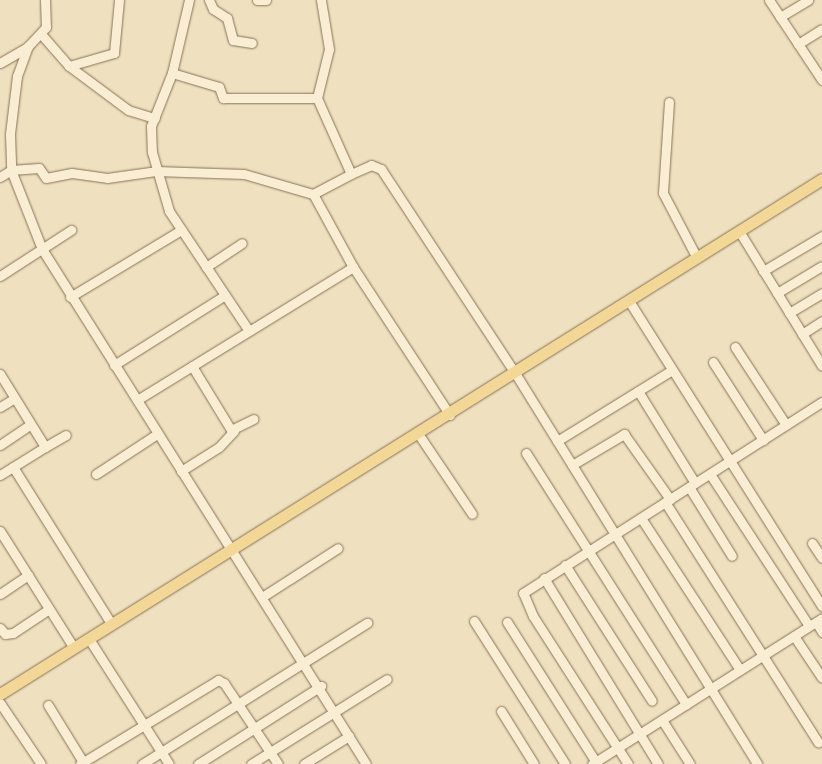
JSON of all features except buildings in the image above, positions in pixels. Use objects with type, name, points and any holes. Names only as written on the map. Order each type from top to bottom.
[{"type":"main road","points":[[0,694],[419,435],[822,180]]},
{"type":"street","points":[[0,63],[28,46],[46,27],[45,0]]},
{"type":"street","points":[[69,66],[114,53],[119,0]]},
{"type":"street","points":[[189,0],[172,73],[150,136],[156,172],[181,230],[249,331]]},
{"type":"street","points":[[209,0],[213,9],[228,18],[232,38],[252,43]]},
{"type":"street","points":[[257,0],[266,0]]},
{"type":"street","points":[[321,0],[329,49],[318,98],[351,174]]},
{"type":"street","points":[[769,0],[798,44],[819,69],[822,80]]},
{"type":"street","points":[[780,17],[808,0]]},
{"type":"street","points":[[798,44],[822,29]]},
{"type":"street","points":[[41,34],[69,66],[128,110],[155,118]]},
{"type":"street","points":[[28,46],[14,95],[11,170],[42,249],[70,298],[137,400],[231,551],[321,686],[365,764]]},
{"type":"street","points":[[172,73],[219,87],[225,98],[318,98]]},
{"type":"street","points":[[669,102],[663,193],[697,258]]},
{"type":"street","points":[[0,177],[11,170],[39,168],[46,178],[72,173],[107,178],[156,172],[244,174],[312,194],[371,165],[381,169],[515,373],[614,534],[713,688],[757,764]]},
{"type":"street","points":[[312,194],[353,267],[450,415]]},
{"type":"street","points":[[0,276],[71,230]]},
{"type":"street","points":[[70,298],[181,230]]},
{"type":"street","points":[[739,231],[802,334],[818,351],[822,366]]},
{"type":"street","points":[[763,271],[822,236]]},
{"type":"street","points":[[206,267],[242,243]]},
{"type":"street","points":[[777,293],[822,266]]},
{"type":"street","points":[[137,400],[353,267]]},
{"type":"street","points":[[789,313],[822,293]]},
{"type":"street","points":[[114,365],[225,295]]},
{"type":"street","points":[[628,301],[822,606]]},
{"type":"street","points":[[802,334],[822,321]]},
{"type":"street","points":[[735,347],[786,425]]},
{"type":"street","points":[[713,362],[763,440]]},
{"type":"street","points":[[192,366],[234,431]]},
{"type":"street","points":[[557,441],[672,370]]},
{"type":"street","points":[[0,374],[45,447]]},
{"type":"street","points":[[638,391],[732,556]]},
{"type":"street","points":[[0,407],[15,398]]},
{"type":"street","points":[[628,764],[523,599],[525,590],[822,402]]},
{"type":"street","points":[[181,471],[219,447],[234,431],[254,419]]},
{"type":"street","points":[[0,445],[31,424]]},
{"type":"street","points":[[96,474],[157,434]]},
{"type":"street","points":[[572,465],[624,434],[668,501],[818,742]]},
{"type":"street","points":[[0,475],[66,435]]},
{"type":"street","points":[[419,435],[472,514]]},
{"type":"street","points":[[526,452],[686,704]]},
{"type":"street","points":[[13,467],[112,625]]},
{"type":"street","points":[[710,474],[822,632]]},
{"type":"street","points":[[641,518],[740,670]]},
{"type":"street","points":[[0,531],[74,648]]},
{"type":"street","points":[[812,543],[822,558]]},
{"type":"street","points":[[262,597],[338,548]]},
{"type":"street","points":[[565,564],[652,701]]},
{"type":"street","points":[[0,594],[28,575]]},
{"type":"street","points":[[544,578],[638,735],[658,764]]},
{"type":"street","points":[[0,628],[5,634],[12,633],[49,609]]},
{"type":"street","points":[[474,621],[565,764]]},
{"type":"street","points":[[507,622],[594,763],[816,622]]},
{"type":"street","points":[[142,764],[304,660],[367,623]]},
{"type":"street","points":[[794,636],[822,678]]},
{"type":"street","points":[[89,639],[169,764]]},
{"type":"street","points":[[251,764],[387,679]]},
{"type":"street","points":[[48,705],[82,763],[218,680],[224,683],[278,764]]},
{"type":"street","points":[[198,764],[321,686]]},
{"type":"street","points":[[0,703],[41,764]]},
{"type":"street","points":[[501,711],[534,764]]},
{"type":"street","points":[[662,720],[690,764]]},
{"type":"street","points":[[304,764],[349,736]]}]
